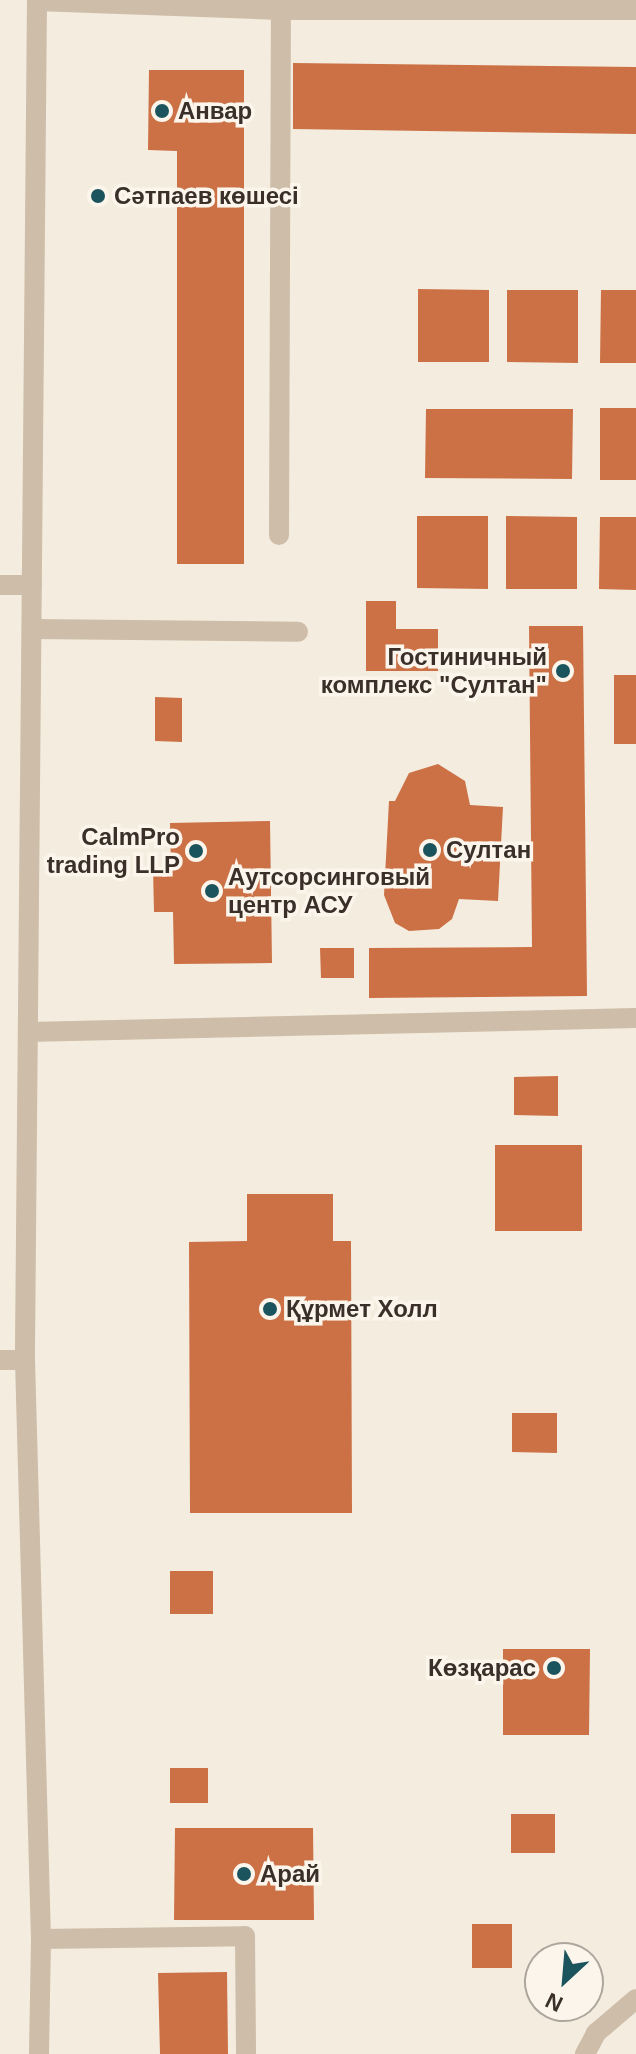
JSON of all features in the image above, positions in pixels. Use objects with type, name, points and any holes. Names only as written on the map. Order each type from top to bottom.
[{"type":"street","points":[[39,2054],[41,1939],[25,1360],[37,0],[636,10]]},
{"type":"street","points":[[279,535],[280,5]]},
{"type":"street","points":[[0,585],[32,585]]},
{"type":"street","points":[[32,629],[298,632]]},
{"type":"street","points":[[28,1032],[636,1018]]},
{"type":"street","points":[[0,1360],[25,1360]]},
{"type":"street","points":[[41,1939],[245,1936],[246,2054]]},
{"type":"street","points":[[585,2054],[596,2033],[636,1999]]},
{"type":"building","points":[[293,63],[636,67],[636,134],[293,129]]},
{"type":"building","points":[[149,70],[244,70],[244,564],[177,564],[177,151],[148,150]]},
{"type":"building","points":[[418,289],[489,290],[489,362],[418,362]]},
{"type":"building","points":[[507,290],[578,290],[578,363],[507,362]]},
{"type":"building","points":[[601,290],[636,290],[636,363],[600,363]]},
{"type":"building","points":[[600,408],[636,408],[636,480],[600,480]]},
{"type":"building","points":[[426,409],[573,409],[572,479],[425,478]]},
{"type":"building","points":[[417,516],[488,516],[488,589],[417,588]]},
{"type":"building","points":[[506,516],[577,517],[577,589],[506,589]]},
{"type":"building","points":[[600,517],[636,517],[636,590],[599,589]]},
{"type":"building","points":[[366,601],[396,601],[396,629],[438,629],[438,671],[366,671]]},
{"type":"building","points":[[529,626],[583,626],[587,996],[369,998],[369,948],[532,947]]},
{"type":"building","points":[[614,675],[636,675],[636,744],[614,744]]},
{"type":"building","points":[[155,697],[182,698],[182,742],[155,741]]},
{"type":"building","points":[[438,764],[465,781],[470,805],[503,807],[498,901],[459,899],[452,919],[439,929],[409,931],[395,923],[384,895],[389,801],[395,801],[409,773]]},
{"type":"building","name":"Аутсорсинговый центр АСУ","points":[[270,821],[272,963],[174,964],[173,912],[154,912],[153,869],[171,869],[170,823]]},
{"type":"building","points":[[320,948],[354,948],[354,978],[321,978]]},
{"type":"building","points":[[558,1076],[558,1116],[514,1115],[514,1077]]},
{"type":"building","points":[[495,1145],[582,1145],[582,1231],[495,1231]]},
{"type":"building","name":"Құрмет Холл","points":[[247,1194],[333,1194],[333,1241],[351,1241],[352,1513],[190,1513],[189,1242],[247,1241]]},
{"type":"building","points":[[512,1413],[557,1413],[557,1453],[512,1452]]},
{"type":"building","points":[[170,1571],[213,1571],[213,1614],[170,1614]]},
{"type":"building","points":[[503,1649],[590,1649],[589,1735],[503,1735]]},
{"type":"building","points":[[170,1768],[208,1768],[208,1803],[170,1803]]},
{"type":"building","points":[[511,1814],[555,1814],[555,1853],[511,1853]]},
{"type":"building","name":"Арай","points":[[175,1828],[313,1828],[314,1920],[174,1920]]},
{"type":"building","points":[[472,1924],[512,1924],[512,1968],[472,1968]]},
{"type":"building","points":[[227,1972],[228,2054],[160,2054],[158,1973]]},
{"type":"place","name":"Анвар","points":[[162,111]]},
{"type":"place","name":"Сәтпаев көшесі","points":[[98,196]]},
{"type":"place","name":"Гостиничный комплекс \"Султан\"","points":[[563,671]]},
{"type":"place","name":"Султан","points":[[430,850]]},
{"type":"place","name":"CalmPro trading LLP","points":[[196,851]]},
{"type":"place","name":"Аутсорсинговый центр АСУ","points":[[212,891]]},
{"type":"place","name":"Құрмет Холл","points":[[270,1309]]},
{"type":"place","name":"Көзқарас","points":[[554,1668]]},
{"type":"place","name":"Арай","points":[[244,1874]]}]
